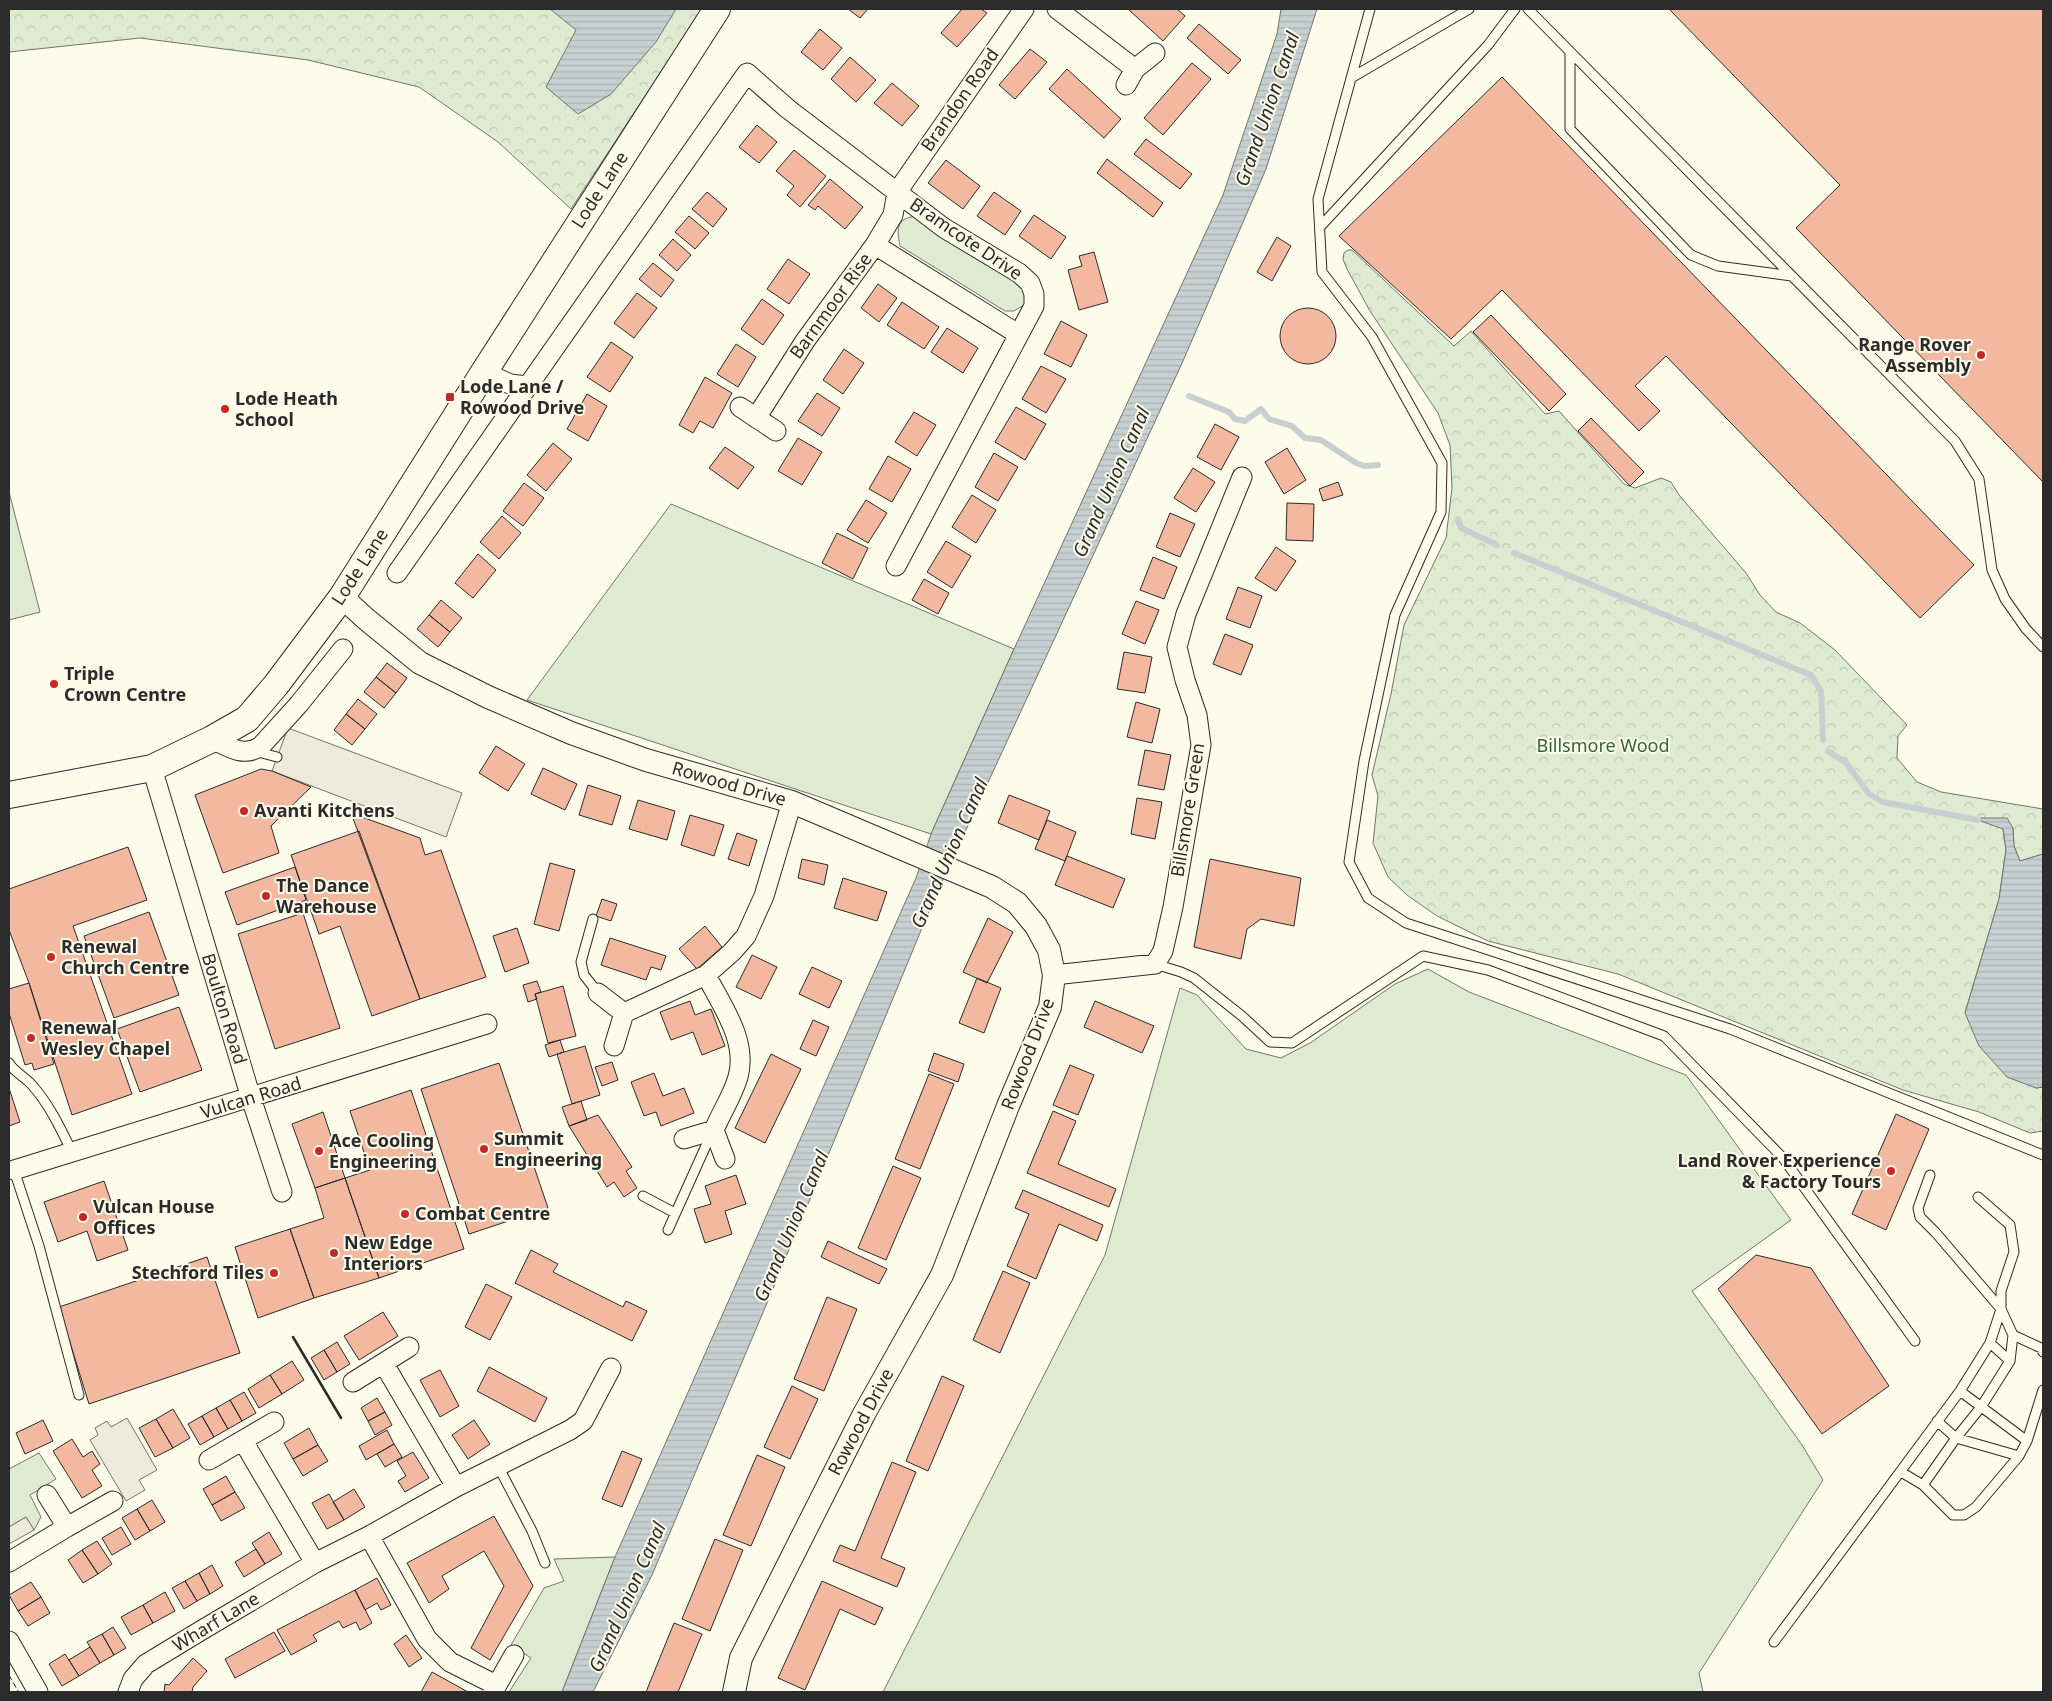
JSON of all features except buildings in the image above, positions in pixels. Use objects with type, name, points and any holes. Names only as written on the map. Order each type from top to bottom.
[{"type":"main road","name":"Lode Lane","points":[[9,795],[152,768],[212,739],[247,718],[276,685],[342,597],[717,9]]},
{"type":"street","name":"Brandon Road","points":[[897,192],[1024,9]]},
{"type":"street","points":[[1057,9],[1130,77],[1155,53]]},
{"type":"street","name":"Bramcote Drive","points":[[747,73],[788,109],[944,228],[1018,273],[1030,283],[1034,294],[1034,306],[896,566]]},
{"type":"street","name":"Lode Lane","points":[[398,573],[747,73]]},
{"type":"street","name":"Barnmoor Rise","points":[[756,418],[804,341],[874,246],[893,215],[897,192]]},
{"type":"street","points":[[874,246],[1018,334]]},
{"type":"street","points":[[484,372],[510,384],[527,386]]},
{"type":"street","points":[[740,407],[776,431]]},
{"type":"street","name":"Billsmore Green","points":[[1154,964],[1163,951],[1173,907],[1201,745],[1197,715],[1185,680],[1177,647],[1186,614],[1242,477]]},
{"type":"street","name":"Rowood Drive","points":[[342,597],[420,663],[488,697],[571,733],[646,760],[792,802],[992,887],[1016,903],[1036,926],[1049,950],[1054,975],[1050,1006],[1008,1106],[942,1275],[864,1414],[741,1658],[734,1692]]},
{"type":"street","points":[[212,739],[236,752],[255,751],[299,704],[343,649]]},
{"type":"street","name":"Boulton Road","points":[[152,768],[251,1098],[282,1192]]},
{"type":"street","points":[[614,1046],[624,1013],[706,975],[732,952],[746,936],[764,896],[792,802]]},
{"type":"street","points":[[1054,975],[1154,964]]},
{"type":"street","points":[[706,975],[737,1037],[741,1055],[738,1078],[714,1130],[725,1159]]},
{"type":"street","points":[[598,993],[624,1013]]},
{"type":"street","name":"Vulcan Road","points":[[14,1170],[487,1024]]},
{"type":"street","points":[[684,1139],[714,1130]]},
{"type":"street","points":[[353,1382],[409,1347]]},
{"type":"street","points":[[384,1364],[456,1487]]},
{"type":"street","name":"Wharf Lane","points":[[128,1692],[133,1679],[146,1664],[315,1563],[369,1536],[456,1487],[570,1430],[583,1421],[611,1368]]},
{"type":"street","points":[[209,1460],[274,1422]]},
{"type":"street","points":[[243,1441],[315,1563]]},
{"type":"street","points":[[47,1495],[67,1527]]},
{"type":"street","points":[[9,1562],[113,1501]]},
{"type":"street","points":[[369,1536],[427,1639],[450,1662],[494,1689],[514,1655]]},
{"type":"street","points":[[9,1641],[38,1692]]},
{"type":"lane","points":[[1370,9],[1318,199],[1322,272],[1372,336],[1442,463],[1441,512],[1395,615],[1364,761],[1349,862],[1368,898],[1406,923],[1730,1028],[2043,1155]]},
{"type":"lane","points":[[1351,78],[1469,9]]},
{"type":"lane","points":[[1320,227],[1488,45],[1515,9]]},
{"type":"lane","points":[[1528,9],[1955,440],[1979,479],[1992,570],[2005,599],[2026,630],[2043,647]]},
{"type":"lane","points":[[1570,53],[1570,129],[1691,255],[1718,266],[1792,276]]},
{"type":"lane","points":[[255,751],[277,757]]},
{"type":"lane","points":[[593,919],[581,962],[584,975],[598,993]]},
{"type":"lane","points":[[1154,964],[1194,978],[1242,1016],[1270,1042],[1292,1043],[1423,956],[1488,970],[1664,1036],[1783,1158],[1915,1341]]},
{"type":"lane","points":[[9,1064],[30,1082],[42,1097],[64,1134],[72,1152]]},
{"type":"lane","points":[[668,1230],[714,1130]]},
{"type":"lane","points":[[14,1170],[39,1246],[79,1395]]},
{"type":"lane","points":[[1923,1485],[1956,1438],[1981,1407],[2010,1361],[2013,1335],[2001,1309],[1920,1217],[1918,1208],[1930,1176]]},
{"type":"lane","points":[[643,1196],[675,1213]]},
{"type":"lane","points":[[1774,1642],[1960,1391],[1990,1343],[2001,1309],[2001,1291],[2014,1252],[2010,1225],[1978,1197]]},
{"type":"lane","points":[[2013,1335],[2041,1348],[2043,1352]]},
{"type":"lane","points":[[1990,1343],[2010,1361]]},
{"type":"lane","points":[[1901,1472],[1923,1485],[1953,1515],[1964,1515],[1976,1507],[2019,1456],[2027,1441],[2043,1390]]},
{"type":"lane","points":[[1960,1391],[2027,1441]]},
{"type":"lane","points":[[1937,1421],[1956,1438],[2019,1456]]},
{"type":"lane","points":[[498,1466],[532,1531],[545,1563]]},
{"type":"green space","points":[[9,9],[702,9],[571,209],[498,142],[419,87],[308,60],[140,38],[9,52]]},
{"type":"green space","points":[[919,216],[1021,283],[1026,294],[1024,305],[1014,311],[1005,311],[900,246],[898,228],[900,224],[906,218]]},
{"type":"green space","name":"Billsmore Wood","points":[[1352,250],[1454,346],[1471,331],[1545,414],[1559,411],[1624,484],[1635,488],[1661,478],[1671,482],[1679,495],[1746,573],[1760,595],[1776,612],[1800,623],[1835,650],[1907,725],[1898,736],[1897,758],[1917,782],[1941,792],[2043,809],[2043,854],[2020,861],[2014,846],[2013,828],[2003,829],[2006,850],[1999,899],[1965,1013],[2036,1088],[2043,1087],[2043,1131],[2030,1133],[1979,1112],[1903,1090],[1618,974],[1488,941],[1437,916],[1407,895],[1388,877],[1373,843],[1378,796],[1372,775],[1391,694],[1404,625],[1446,538],[1452,488],[1450,445],[1438,413],[1370,311],[1347,269],[1343,259],[1344,253]]},
{"type":"green space","points":[[9,492],[40,612],[9,620]]},
{"type":"green space","points":[[671,504],[1014,649],[931,834],[527,700]]},
{"type":"green space","points":[[1428,969],[1469,992],[1686,1075],[1791,1220],[1692,1291],[1802,1445],[1823,1480],[1699,1673],[1703,1692],[883,1692],[1105,1255],[1180,988],[1197,995],[1246,1049],[1281,1058],[1310,1043],[1395,984]]},
{"type":"green space","points":[[39,1453],[56,1479],[30,1495],[41,1517],[34,1530],[26,1517],[9,1527],[9,1469]]},
{"type":"green space","points":[[615,1557],[562,1692],[509,1692],[531,1658],[511,1645],[544,1588],[564,1581],[554,1559]]},
{"type":"shaded area","points":[[288,728],[462,793],[446,837],[272,771]]},
{"type":"shaded area","points":[[127,1418],[157,1470],[139,1480],[145,1490],[126,1501],[90,1440],[98,1435],[95,1428],[107,1421],[111,1427]]},
{"type":"shaded area","points":[[26,1517],[34,1530],[9,1544],[9,1527]]},
{"type":"water","points":[[550,9],[676,9],[656,42],[611,94],[578,114],[546,87],[576,30]]},
{"type":"water","name":"Grand Union Canal","points":[[1281,9],[1317,9],[1266,169],[1183,361],[934,899],[652,1575],[593,1692],[562,1692],[615,1557],[916,878],[931,834],[1223,195],[1277,34]]},
{"type":"water","points":[[1980,818],[2007,818],[2013,828],[2014,846],[2020,861],[2043,854],[2043,1087],[2036,1088],[2007,1077],[1979,1046],[1965,1013],[1999,899],[2006,850],[2003,829],[1978,820]]},
{"type":"waterway","points":[[1189,396],[1229,412],[1235,419],[1245,421],[1261,409],[1269,419],[1292,426],[1305,438],[1321,440],[1356,463],[1365,466],[1378,465]]},
{"type":"waterway","points":[[1458,519],[1461,528],[1497,545]]},
{"type":"waterway","points":[[1514,553],[1811,675],[1821,691],[1823,740]]},
{"type":"waterway","points":[[1828,751],[1846,763],[1869,794],[1883,802],[1978,820]]},
{"type":"fence","points":[[9,1675],[18,1691]]},
{"type":"wall","points":[[293,1337],[341,1418]]},
{"type":"place","name":"Range Rover Assembly","points":[[1981,355]]},
{"type":"place","name":"Lode Lane / Rowood Drive","points":[[450,397]]},
{"type":"place","name":"Lode Heath School","points":[[225,409]]},
{"type":"place","name":"Triple Crown Centre","points":[[54,684]]},
{"type":"place","name":"Avanti Kitchens","points":[[244,811]]},
{"type":"place","name":"The Dance Warehouse","points":[[266,896]]},
{"type":"place","name":"Renewal Church Centre","points":[[51,957]]},
{"type":"place","name":"Renewal Wesley Chapel","points":[[31,1038]]},
{"type":"place","name":"Summit Engineering","points":[[484,1149]]},
{"type":"place","name":"Ace Cooling Engineering","points":[[319,1151]]},
{"type":"place","name":"Land Rover Experience & Factory Tours","points":[[1891,1171]]},
{"type":"place","name":"Combat Centre","points":[[405,1214]]},
{"type":"place","name":"Vulcan House Offices","points":[[83,1217]]},
{"type":"place","name":"New Edge Interiors","points":[[334,1253]]},
{"type":"place","name":"Stechford Tiles","points":[[274,1273]]}]
